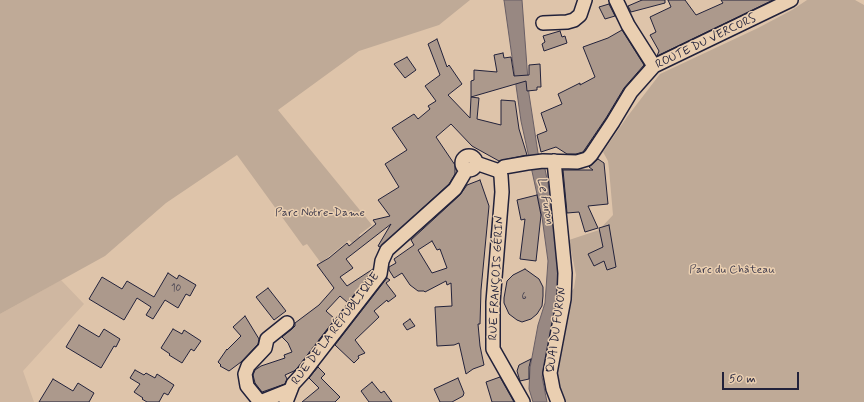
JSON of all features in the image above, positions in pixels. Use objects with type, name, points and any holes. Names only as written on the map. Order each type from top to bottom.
[{"type":"street","points":[[543,23],[567,22],[574,20],[580,15],[585,0]]},
{"type":"street","points":[[616,0],[628,25],[654,66]]},
{"type":"street","name":"ROUTE DU VERCORS","points":[[499,171],[504,167],[527,163],[548,161],[577,162],[587,159],[613,122],[631,92],[654,66],[791,0]]},
{"type":"street","name":"QUAI DU FURON","points":[[548,161],[565,273],[564,299],[550,373],[553,389],[558,402]]},
{"type":"street","name":"RUE DE LA RÉPUBLIQUE","points":[[288,396],[293,384],[380,274],[382,261],[387,250],[455,189],[471,166],[499,171]]},
{"type":"street","name":"RUE FRANÇOIS GÉRIN","points":[[499,171],[501,176],[502,192],[494,302],[493,350],[523,402]]},
{"type":"street","points":[[287,323],[267,339],[265,348],[248,366],[245,374],[247,386],[260,402],[288,396]]},
{"type":"shaded area","points":[[61,280],[84,304],[23,371],[34,402],[0,402],[0,314]]},
{"type":"green space","name":"Parc Notre-Dame","points":[[0,0],[470,0],[439,25],[359,51],[278,110],[372,225],[359,235],[362,239],[354,245],[349,240],[321,263],[307,244],[303,246],[237,155],[166,203],[105,256],[0,314]]},
{"type":"green space","name":"Parc du Château","points":[[807,0],[855,0],[864,5],[864,402],[565,402],[555,377],[569,295],[574,288],[576,275],[569,240],[599,230],[613,215],[608,161],[603,152],[627,117],[660,74],[758,28],[792,10]]},
{"type":"water","name":"Le Furon","points":[[504,0],[522,0],[529,94],[538,153],[545,169],[555,218],[560,257],[557,300],[542,377],[547,402],[533,402],[529,389],[530,368],[538,325],[545,303],[548,261],[542,217],[521,121]]},
{"type":"building","points":[[642,0],[665,0],[665,3],[631,12],[628,6]]},
{"type":"building","points":[[668,0],[685,0],[696,15],[723,3],[721,0],[773,0],[657,56],[659,51],[650,35],[656,32],[650,17],[671,7]]},
{"type":"building","points":[[609,4],[615,16],[605,19],[599,7]]},
{"type":"building","points":[[622,30],[644,65],[624,88],[583,152],[567,154],[556,147],[541,152],[537,135],[547,131],[541,113],[562,104],[558,94],[595,77],[583,47],[608,38]]},
{"type":"building","points":[[560,31],[562,37],[565,36],[567,43],[544,51],[542,44],[545,42],[543,36]]},
{"type":"building","points":[[437,39],[447,67],[449,65],[462,84],[448,95],[470,118],[471,97],[479,98],[477,119],[501,125],[501,100],[515,101],[519,129],[527,155],[499,161],[472,146],[451,124],[436,137],[455,165],[455,174],[449,184],[380,247],[378,246],[391,224],[346,259],[353,268],[340,277],[347,286],[373,269],[348,303],[340,296],[326,311],[335,319],[298,367],[294,371],[285,375],[287,379],[285,384],[262,392],[255,383],[253,375],[255,370],[261,366],[285,358],[284,355],[292,352],[288,343],[282,337],[295,326],[295,323],[319,305],[334,288],[317,265],[329,258],[347,243],[349,246],[376,224],[373,220],[390,216],[378,200],[399,187],[385,164],[407,150],[392,128],[414,114],[418,119],[430,109],[428,106],[436,101],[425,86],[440,75],[428,44]]},
{"type":"building","points":[[503,53],[504,58],[511,57],[514,76],[529,75],[529,65],[540,64],[541,87],[537,87],[537,90],[527,91],[526,81],[471,97],[471,81],[474,80],[474,70],[497,72],[494,55]]},
{"type":"building","points":[[407,57],[416,70],[405,78],[394,64]]},
{"type":"building","points":[[598,159],[604,163],[608,204],[588,206],[598,228],[585,232],[579,212],[567,213],[563,170],[593,170],[589,167]]},
{"type":"building","points":[[480,180],[489,206],[481,290],[480,324],[478,324],[480,346],[484,365],[473,369],[466,374],[459,343],[454,345],[437,346],[435,307],[452,306],[451,283],[447,285],[446,281],[425,292],[418,291],[410,285],[402,273],[394,278],[389,270],[389,267],[396,263],[394,259],[414,245],[411,240],[460,195],[467,185]],"holes":[[[432,241],[437,250],[440,249],[447,268],[432,273],[418,250]]]},
{"type":"building","points":[[537,195],[541,215],[536,261],[520,259],[525,219],[521,220],[517,200]]},
{"type":"building","points":[[609,225],[616,267],[607,270],[604,261],[594,266],[588,254],[603,247],[599,228]]},
{"type":"building","points":[[525,269],[539,279],[543,287],[543,296],[542,306],[537,314],[531,319],[522,322],[509,314],[504,303],[504,298],[507,281],[513,275]]},
{"type":"building","points":[[168,273],[177,279],[179,275],[196,285],[190,296],[186,294],[178,308],[165,300],[153,319],[146,315],[151,307],[137,298],[124,320],[89,299],[102,277],[122,289],[127,281],[154,297]]},
{"type":"building","points":[[387,278],[390,280],[386,283],[396,296],[388,302],[387,300],[374,311],[379,317],[355,340],[365,353],[358,356],[359,358],[354,363],[335,345]]},
{"type":"building","points":[[268,288],[286,311],[274,320],[256,297]]},
{"type":"building","points":[[245,316],[259,339],[258,344],[241,362],[229,371],[220,366],[221,365],[218,362],[227,349],[241,336],[233,327]]},
{"type":"building","points":[[410,319],[415,326],[407,330],[403,324]]},
{"type":"building","points":[[79,325],[99,337],[104,329],[120,339],[101,368],[66,347]]},
{"type":"building","points":[[173,329],[182,334],[184,330],[201,341],[194,351],[191,349],[182,363],[161,348]]},
{"type":"building","points":[[531,359],[529,379],[520,381],[517,371],[519,365]]},
{"type":"building","points":[[318,367],[325,374],[321,378],[340,397],[335,402],[302,402],[319,388],[309,378]]},
{"type":"building","points":[[135,370],[144,375],[146,373],[155,378],[157,374],[174,385],[168,395],[164,393],[159,402],[147,402],[134,392],[140,384],[130,378]]},
{"type":"building","points":[[500,377],[514,402],[492,402],[486,382]]},
{"type":"building","points":[[458,378],[464,393],[463,396],[452,402],[440,402],[434,389]]},
{"type":"building","points":[[53,379],[73,391],[78,383],[94,393],[89,402],[39,402]]},
{"type":"building","points":[[372,382],[381,393],[384,391],[392,402],[369,402],[361,391]]}]
